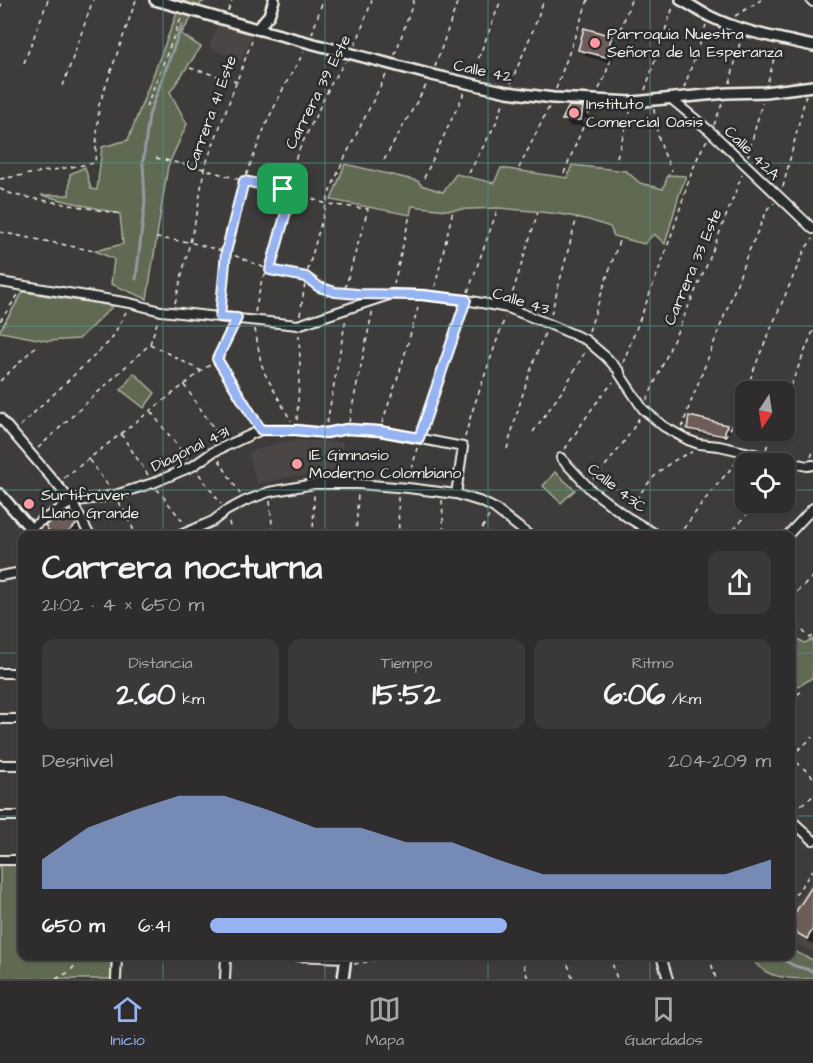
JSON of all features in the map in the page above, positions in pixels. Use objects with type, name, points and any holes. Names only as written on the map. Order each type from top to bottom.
[{"type":"street","name":"Calle 42","points":[[155,0],[350,54],[507,92],[593,102],[637,102],[811,86]]},
{"type":"street","points":[[257,29],[269,15],[274,0]]},
{"type":"street","points":[[681,0],[724,22],[813,46]]},
{"type":"street","name":"Calle 42A","points":[[675,98],[813,229]]},
{"type":"street","name":"Calle 43","points":[[0,282],[130,303],[161,311],[298,324],[347,309],[372,297],[392,294],[433,296],[508,308],[588,341],[620,373],[643,410],[663,426],[699,444],[719,446],[744,453]]},
{"type":"street","points":[[0,418],[72,502],[87,531]]},
{"type":"street","name":"Diagonal 43I","points":[[72,502],[115,495],[153,483],[193,466],[213,452],[261,430],[326,433],[347,429],[380,431],[463,447]]},
{"type":"street","points":[[456,494],[463,447]]},
{"type":"street","name":"Calle 43C","points":[[561,458],[587,485],[627,517],[651,531]]},
{"type":"street","name":"Calle 43","points":[[795,463],[813,465]]},
{"type":"street","points":[[189,531],[245,501],[269,492],[314,484],[358,484],[456,494],[494,508],[524,531]]},
{"type":"street","points":[[0,494],[33,531]]},
{"type":"street","points":[[34,531],[39,522],[72,502]]},
{"type":"street","points":[[792,531],[813,508]]},
{"type":"street","points":[[0,576],[18,573]]},
{"type":"street","points":[[0,673],[18,673]]},
{"type":"street","points":[[0,719],[18,719]]},
{"type":"street","points":[[0,765],[18,765]]},
{"type":"street","points":[[0,816],[18,816]]},
{"type":"street","points":[[795,824],[813,840]]},
{"type":"street","points":[[0,860],[18,860]]},
{"type":"street","points":[[116,979],[117,960]]},
{"type":"street","points":[[225,979],[226,960]]},
{"type":"street","points":[[343,979],[345,960]]},
{"type":"street","points":[[662,960],[668,979]]},
{"type":"path","points":[[0,8],[3,0]]},
{"type":"path","points":[[24,63],[48,0]]},
{"type":"path","points":[[63,86],[93,0]]},
{"type":"path","points":[[0,179],[96,163],[99,105],[136,0]]},
{"type":"path","points":[[225,20],[232,0]]},
{"type":"path","points":[[220,317],[226,252],[244,181],[266,124],[310,42],[323,0]]},
{"type":"path","name":"Carrera 39 Este","points":[[296,430],[265,374],[254,320],[262,279],[270,270],[286,212],[283,189],[331,84],[359,36],[372,0]]},
{"type":"path","points":[[296,430],[300,362],[298,324],[306,277],[330,191],[392,64],[414,0]]},
{"type":"path","points":[[519,168],[553,98],[588,0]]},
{"type":"path","points":[[564,173],[604,79],[631,0]]},
{"type":"path","points":[[616,157],[675,0]]},
{"type":"path","points":[[724,22],[761,0]]},
{"type":"path","points":[[146,106],[185,8]]},
{"type":"path","points":[[675,98],[709,16]]},
{"type":"path","points":[[561,458],[593,407],[620,373],[672,235],[702,147],[711,132],[727,93],[743,28]]},
{"type":"path","name":"Carrera 41 Este","points":[[173,311],[204,169],[257,29]]},
{"type":"path","name":"Carrera 33 Este","points":[[587,485],[631,433],[709,260],[746,165],[779,38]]},
{"type":"path","points":[[190,69],[238,82]]},
{"type":"path","points":[[680,435],[688,407],[745,260],[768,208],[780,198],[811,86]]},
{"type":"path","points":[[654,101],[656,128],[661,148],[672,171]]},
{"type":"path","points":[[156,158],[283,189],[327,204],[368,209],[344,293]]},
{"type":"path","points":[[0,189],[14,195],[121,214]]},
{"type":"path","points":[[408,488],[419,438],[498,208]]},
{"type":"path","points":[[433,296],[453,210]]},
{"type":"path","points":[[463,447],[471,415],[538,212]]},
{"type":"path","points":[[392,294],[410,215]]},
{"type":"path","points":[[507,449],[536,353],[549,324],[577,218]]},
{"type":"path","points":[[0,232],[95,251]]},
{"type":"path","points":[[156,238],[189,242],[226,252],[270,270],[306,277],[319,287],[335,292],[372,297],[347,429]]},
{"type":"path","points":[[533,432],[565,387],[588,341],[620,238]]},
{"type":"path","points":[[719,446],[732,426],[764,343],[805,249],[813,239]]},
{"type":"path","points":[[0,321],[25,286]]},
{"type":"path","points":[[380,431],[422,295]]},
{"type":"path","points":[[13,433],[111,340],[130,303]]},
{"type":"path","points":[[326,433],[347,309]]},
{"type":"path","points":[[31,454],[150,344],[161,311]]},
{"type":"path","points":[[56,484],[217,359],[237,318]]},
{"type":"path","points":[[793,381],[813,331]]},
{"type":"path","points":[[150,344],[202,371]]},
{"type":"path","points":[[0,381],[35,347]]},
{"type":"path","points":[[217,359],[261,430]]},
{"type":"path","points":[[184,385],[226,446]]},
{"type":"path","points":[[631,507],[648,482],[663,468],[699,449]]},
{"type":"path","points":[[213,452],[245,501]]},
{"type":"path","points":[[682,531],[735,464]]},
{"type":"path","points":[[313,531],[314,484]]},
{"type":"path","points":[[356,531],[358,484]]},
{"type":"path","points":[[397,488],[399,531]]},
{"type":"path","points":[[269,492],[273,531]]},
{"type":"path","points":[[441,492],[444,531]]},
{"type":"path","points":[[481,531],[494,508]]},
{"type":"path","points":[[226,511],[231,531]]},
{"type":"path","points":[[732,531],[748,513]]},
{"type":"path","points":[[795,593],[813,577]]},
{"type":"path","points":[[795,623],[810,638],[813,636]]},
{"type":"path","points":[[795,696],[802,691]]},
{"type":"path","points":[[795,753],[813,737]]},
{"type":"path","points":[[795,760],[813,777]]},
{"type":"path","points":[[795,809],[813,796]]},
{"type":"path","points":[[795,895],[813,870]]},
{"type":"path","points":[[56,979],[69,972],[80,960]]},
{"type":"path","points":[[522,960],[528,979]]},
{"type":"path","points":[[566,960],[573,979]]},
{"type":"path","points":[[611,960],[617,979]]},
{"type":"path","points":[[710,960],[716,979]]},
{"type":"shaded area","points":[[218,23],[253,33],[241,61],[209,47]]},
{"type":"shaded area","name":"IE Gimnasio Moderno Colombiano","points":[[291,440],[343,442],[341,475],[295,476],[257,484],[248,452]]},
{"type":"shaded area","points":[[813,878],[813,952],[795,944],[795,903]]},
{"type":"green space","points":[[182,0],[207,0],[201,3],[181,34],[201,47],[170,92],[187,124],[168,166],[147,299],[111,284],[114,259],[95,251],[123,244],[120,214],[41,195],[69,195],[70,174],[85,167],[91,189],[97,190],[102,147],[128,140]]},
{"type":"green space","points":[[345,164],[418,181],[421,185],[443,192],[456,174],[494,183],[501,168],[567,178],[572,165],[626,171],[640,183],[663,189],[668,175],[686,176],[665,244],[654,234],[644,244],[614,236],[610,227],[566,215],[498,208],[446,210],[412,206],[410,215],[331,200]]},
{"type":"green space","points":[[23,292],[113,306],[79,339],[48,341],[0,332]]},
{"type":"green space","points":[[134,373],[155,393],[144,408],[121,390]]},
{"type":"green space","points":[[555,472],[575,490],[561,503],[543,486]]},
{"type":"green space","points":[[795,638],[805,643],[813,639],[813,677],[795,686]]},
{"type":"green space","points":[[0,864],[18,864],[18,960],[111,960],[111,979],[0,979]]},
{"type":"green space","points":[[795,952],[813,960],[813,979],[777,976],[755,964],[752,960],[795,960]]},
{"type":"building","name":"Parroquia Nuestra Señora de la Esperanza","points":[[584,28],[612,36],[606,57],[578,50]]},
{"type":"building","name":"Instituto Comercial Oasis","points":[[569,106],[583,107],[581,120],[562,120]]},
{"type":"building","points":[[689,416],[727,425],[724,436],[687,429]]},
{"type":"building","points":[[69,511],[76,525],[69,531],[49,531],[45,525]]},
{"type":"building","points":[[813,885],[813,929],[807,939],[795,932],[795,913]]},
{"type":"waterway","points":[[136,279],[145,202],[143,162],[149,115],[182,25]]},
{"type":"waterway","points":[[783,960],[813,971]]},
{"type":"place","name":"Parroquia Nuestra Señora de la Esperanza","points":[[595,43]]},
{"type":"place","name":"Instituto Comercial Oasis","points":[[574,113]]},
{"type":"place","name":"IE Gimnasio Moderno Colombiano","points":[[297,464]]},
{"type":"place","name":"Surtifruver Llano Grande","points":[[29,504]]},
{"type":"route","points":[[244,181],[283,189],[286,212],[270,270],[306,277],[319,287],[335,292],[422,295],[466,300],[419,438],[380,431],[347,429],[326,433],[261,430],[217,359],[237,318],[220,317],[226,252],[244,181]]}]
